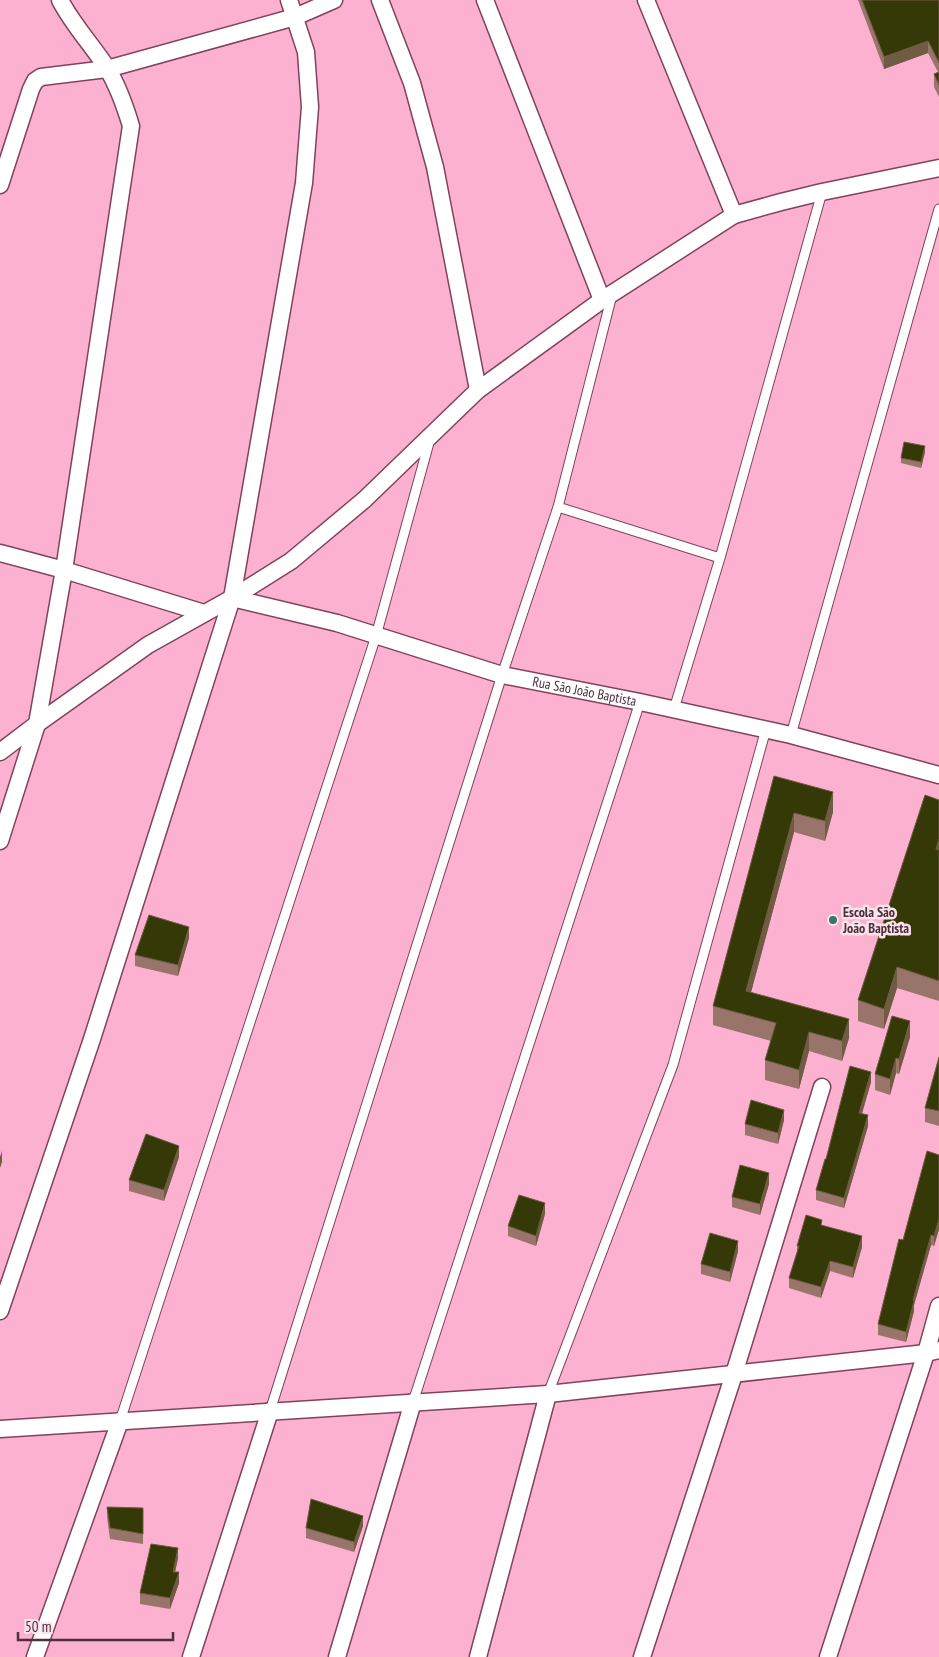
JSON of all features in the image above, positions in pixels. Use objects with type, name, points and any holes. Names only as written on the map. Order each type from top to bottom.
[{"type":"street","points":[[0,841],[36,724],[64,570],[131,126],[122,97],[107,69],[67,15],[60,0]]},
{"type":"street","points":[[0,1311],[92,1039],[232,598],[304,183],[310,107],[306,52],[289,0]]},
{"type":"street","points":[[0,186],[31,89],[35,81],[41,77],[107,69],[295,17],[334,0]]},
{"type":"street","points":[[380,0],[412,83],[436,167],[478,390]]},
{"type":"street","points":[[485,0],[607,296]]},
{"type":"street","points":[[646,0],[734,216]]},
{"type":"street","points":[[0,752],[36,724],[148,645],[232,598],[291,561],[364,500],[478,390],[607,296],[734,216],[822,192],[939,168]]},
{"type":"street","points":[[0,553],[64,570],[204,613]]},
{"type":"street","name":"Rua São João Baptista","points":[[232,598],[337,623],[502,675],[791,734],[939,775]]},
{"type":"street","points":[[642,1657],[734,1374],[822,1087]]},
{"type":"street","points":[[828,1657],[932,1351],[939,1306]]},
{"type":"street","points":[[0,1428],[548,1394],[932,1351]]},
{"type":"street","points":[[478,1657],[548,1394]]},
{"type":"street","points":[[336,1657],[413,1402]]},
{"type":"street","points":[[191,1657],[270,1411]]},
{"type":"street","points":[[35,1657],[120,1421]]},
{"type":"lane","points":[[674,709],[720,558],[822,192]]},
{"type":"lane","points":[[791,734],[939,209]]},
{"type":"lane","points":[[270,1411],[502,675],[558,507],[607,296]]},
{"type":"lane","points":[[120,1421],[376,636],[431,436]]},
{"type":"lane","points":[[558,507],[720,558]]},
{"type":"lane","points":[[413,1402],[640,702]]},
{"type":"lane","points":[[548,1394],[673,1065],[766,729]]},
{"type":"building","points":[[862,0],[939,0],[939,63],[928,41],[884,57]]},
{"type":"building","points":[[939,72],[939,85],[934,74]]},
{"type":"building","points":[[904,442],[925,446],[921,462],[901,458]]},
{"type":"building","points":[[774,776],[833,792],[825,821],[794,813],[746,991],[849,1019],[842,1041],[809,1032],[799,1070],[765,1060],[776,1023],[713,1006]]},
{"type":"building","points":[[925,795],[939,800],[939,839],[936,849],[939,850],[939,981],[897,967],[884,1009],[858,1000]]},
{"type":"building","points":[[149,915],[189,927],[178,965],[135,955]]},
{"type":"building","points":[[892,1016],[910,1021],[899,1059],[896,1058],[890,1079],[875,1074]]},
{"type":"building","points":[[939,1057],[939,1111],[925,1108]]},
{"type":"building","points":[[850,1066],[871,1072],[859,1113],[868,1115],[844,1198],[816,1190]]},
{"type":"building","points":[[751,1100],[784,1110],[778,1133],[745,1124]]},
{"type":"building","points":[[146,1134],[179,1146],[164,1190],[129,1180]]},
{"type":"building","points":[[927,1151],[939,1155],[939,1219],[934,1236],[931,1235],[906,1332],[878,1324],[899,1239],[903,1240]]},
{"type":"building","points":[[740,1165],[769,1173],[760,1204],[732,1197]]},
{"type":"building","points":[[519,1195],[545,1203],[536,1236],[508,1226]]},
{"type":"building","points":[[806,1215],[822,1220],[821,1225],[862,1236],[853,1267],[830,1261],[821,1287],[789,1278]]},
{"type":"building","points":[[710,1233],[738,1241],[730,1272],[701,1264]]},
{"type":"building","points":[[311,1499],[363,1516],[354,1542],[306,1528]]},
{"type":"building","points":[[107,1507],[143,1508],[143,1534],[110,1528]]},
{"type":"building","points":[[151,1544],[178,1548],[173,1572],[179,1572],[170,1598],[140,1593]]},
{"type":"place","name":"Escola São João Baptista","points":[[833,920]]}]
